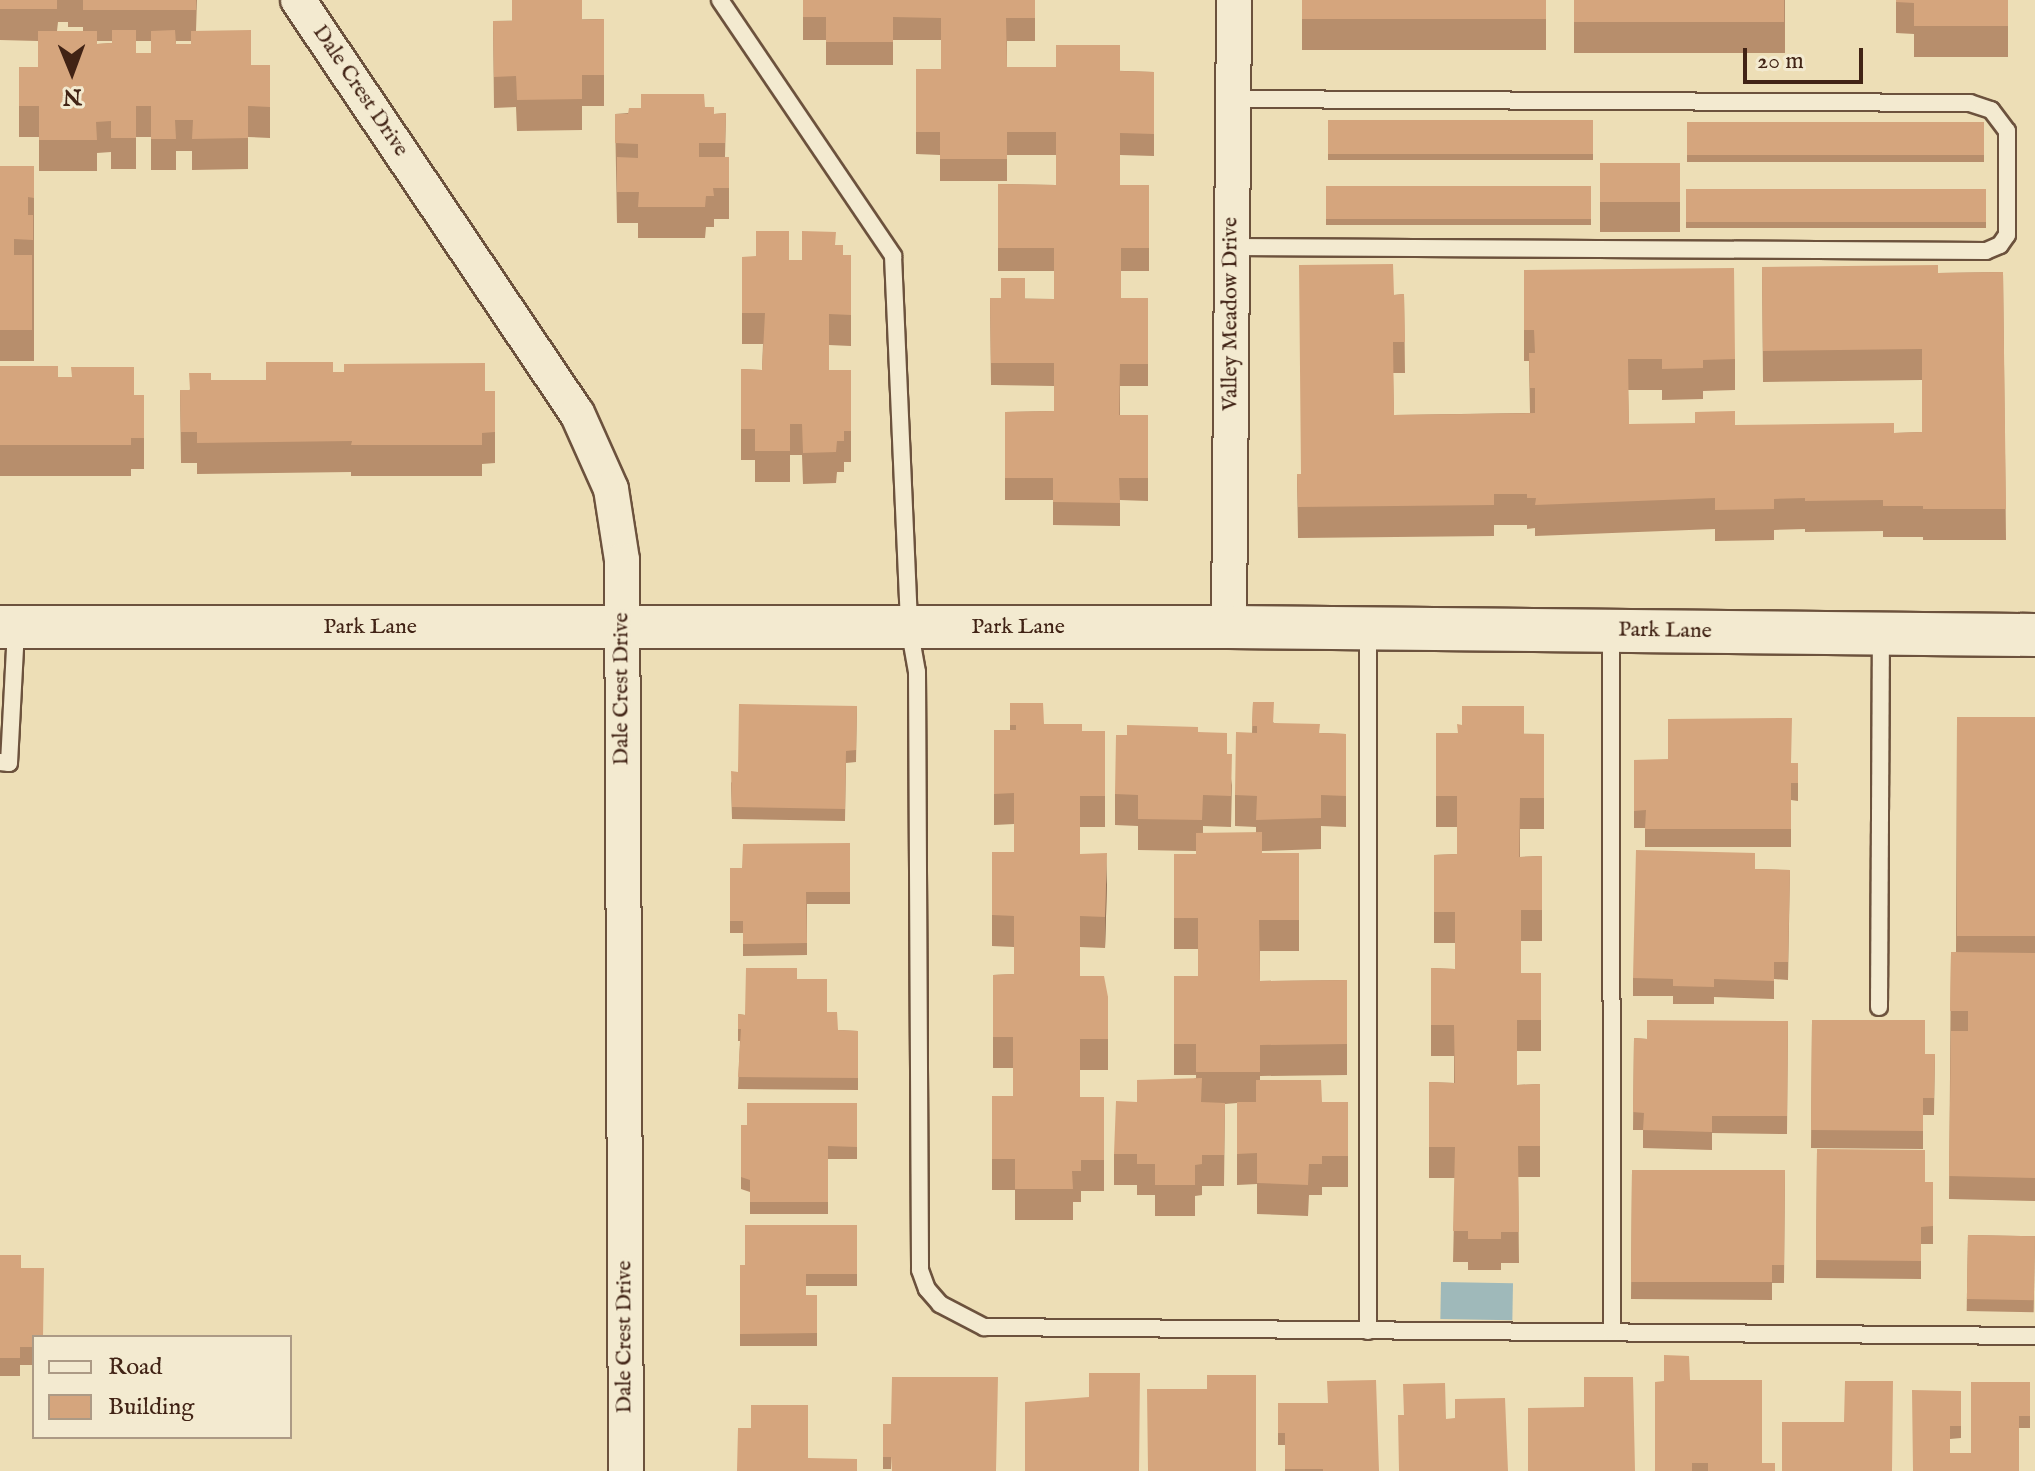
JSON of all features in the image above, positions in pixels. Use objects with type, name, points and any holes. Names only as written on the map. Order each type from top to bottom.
[{"type":"street","name":"Dale Crest Drive","points":[[298,0],[577,413],[611,489],[622,560],[626,1471]]},
{"type":"street","name":"Valley Meadow Drive","points":[[1229,627],[1234,0]]},
{"type":"street","name":"Park Lane","points":[[8,627],[1229,627],[2035,635]]},
{"type":"lane","points":[[720,0],[893,256],[909,627],[917,672],[920,1270],[927,1289],[940,1304],[984,1327],[2035,1336]]},
{"type":"lane","points":[[1232,247],[1986,251],[2000,245],[2007,235],[2007,131],[1991,110],[1970,103],[1233,99]]},
{"type":"lane","points":[[0,762],[9,763],[8,627]]},
{"type":"lane","points":[[1368,629],[1368,1331]]},
{"type":"lane","points":[[1611,631],[1612,1332]]},
{"type":"lane","points":[[1879,1007],[1881,633]]},
{"type":"water","points":[[1441,1282],[1513,1283],[1512,1320],[1440,1319]]},
{"type":"building","points":[[0,0],[57,0],[57,9],[0,9]]},
{"type":"building","points":[[83,0],[196,0],[196,10],[83,10]]},
{"type":"building","points":[[512,0],[582,0],[582,20],[604,19],[604,75],[582,75],[582,99],[517,100],[516,76],[494,77],[493,21],[512,21]]},
{"type":"building","points":[[803,0],[1035,0],[1035,18],[1006,18],[1007,67],[1056,67],[1056,45],[1120,45],[1120,71],[1154,72],[1154,134],[1120,133],[1120,185],[1149,185],[1149,248],[1121,248],[1121,298],[1148,298],[1148,364],[1120,364],[1119,415],[1148,415],[1148,478],[1119,478],[1120,503],[1053,502],[1053,478],[1005,478],[1005,412],[1054,411],[1054,363],[991,363],[990,298],[1001,298],[1001,278],[1025,278],[1025,299],[1054,299],[1054,248],[998,248],[998,184],[1056,185],[1056,132],[1007,132],[1007,159],[940,159],[940,132],[916,132],[916,69],[941,69],[941,18],[893,17],[893,42],[826,42],[826,17],[803,17]]},
{"type":"building","points":[[1302,0],[1546,0],[1546,19],[1302,19]]},
{"type":"building","points":[[1574,0],[1784,0],[1784,22],[1574,22]]},
{"type":"building","points":[[1896,0],[2008,0],[2008,26],[1914,26],[1914,3]]},
{"type":"building","points":[[112,30],[136,30],[136,53],[151,53],[151,31],[175,30],[176,44],[191,44],[191,31],[251,30],[251,65],[270,65],[270,107],[248,106],[248,138],[192,139],[193,120],[175,120],[176,139],[151,139],[151,106],[136,106],[136,138],[111,138],[111,121],[96,122],[97,140],[39,140],[39,106],[19,106],[19,67],[38,67],[38,31],[97,31],[97,44],[112,43]]},
{"type":"building","points":[[641,94],[704,94],[705,107],[714,107],[714,114],[726,113],[725,143],[699,143],[699,157],[729,157],[729,188],[713,188],[714,196],[706,196],[705,207],[638,207],[639,192],[617,192],[617,157],[638,158],[638,144],[615,143],[615,114],[628,114],[629,108],[641,108]]},
{"type":"building","points":[[1328,120],[1593,120],[1593,154],[1328,154]]},
{"type":"building","points":[[1687,122],[1984,122],[1984,155],[1687,155]]},
{"type":"building","points":[[1600,163],[1680,163],[1680,202],[1600,202]]},
{"type":"building","points":[[0,166],[34,166],[34,198],[28,197],[28,215],[33,215],[33,240],[14,239],[14,255],[32,255],[32,330],[0,330]]},
{"type":"building","points":[[1326,186],[1591,186],[1591,219],[1326,219]]},
{"type":"building","points":[[1686,189],[1986,189],[1986,222],[1686,222]]},
{"type":"building","points":[[756,231],[789,231],[789,260],[802,260],[802,231],[836,232],[835,245],[843,245],[843,255],[851,255],[851,315],[829,314],[829,370],[851,370],[851,431],[844,431],[844,441],[837,441],[836,452],[803,453],[802,424],[790,424],[790,451],[755,451],[755,429],[741,429],[741,369],[762,370],[765,313],[742,313],[742,257],[756,256]]},
{"type":"building","points":[[1393,264],[1394,295],[1404,294],[1405,342],[1393,342],[1394,415],[1535,413],[1535,388],[1530,388],[1529,353],[1535,353],[1534,330],[1524,330],[1524,270],[1734,268],[1735,359],[1703,360],[1703,368],[1662,369],[1662,359],[1628,359],[1629,424],[1695,423],[1695,412],[1735,411],[1735,425],[1894,423],[1894,433],[1922,432],[1922,349],[1763,351],[1762,267],[1938,265],[1938,273],[2003,272],[2006,509],[1923,509],[1923,506],[1883,506],[1883,500],[1805,501],[1805,498],[1774,499],[1774,509],[1715,510],[1715,498],[1535,505],[1536,498],[1527,498],[1527,494],[1494,494],[1494,505],[1298,507],[1297,474],[1301,474],[1299,265]]},
{"type":"building","points":[[266,362],[333,362],[333,372],[344,372],[344,364],[485,363],[485,391],[495,391],[495,432],[482,433],[482,445],[351,445],[352,441],[197,443],[197,432],[181,432],[180,390],[190,390],[189,373],[211,373],[211,380],[266,380]]},
{"type":"building","points":[[0,366],[58,366],[58,377],[72,377],[71,367],[134,367],[134,395],[144,395],[144,438],[131,438],[131,445],[0,445]]},
{"type":"building","points":[[1253,702],[1274,702],[1273,723],[1320,724],[1319,733],[1346,734],[1346,796],[1321,795],[1321,818],[1256,820],[1257,796],[1235,795],[1236,732],[1257,733],[1257,726],[1252,726]]},
{"type":"building","points":[[1010,703],[1043,703],[1044,724],[1082,724],[1082,731],[1105,731],[1105,796],[1080,796],[1080,854],[1107,853],[1105,917],[1080,916],[1080,976],[1104,976],[1108,997],[1108,1039],[1080,1039],[1080,1097],[1104,1097],[1104,1160],[1081,1160],[1081,1171],[1072,1171],[1073,1189],[1015,1189],[1015,1159],[992,1159],[992,1096],[1013,1096],[1013,1037],[993,1037],[993,975],[1014,974],[1014,916],[992,915],[992,852],[1014,852],[1014,793],[994,794],[994,730],[1016,730],[1016,725],[1010,725]]},
{"type":"building","points":[[739,704],[857,706],[856,750],[846,751],[845,809],[732,807],[731,771],[738,772]]},
{"type":"building","points":[[1462,706],[1524,706],[1524,734],[1544,734],[1544,798],[1520,798],[1519,857],[1542,856],[1542,910],[1521,910],[1521,973],[1541,973],[1541,1020],[1517,1020],[1517,1085],[1540,1084],[1540,1146],[1518,1146],[1519,1232],[1501,1232],[1501,1239],[1468,1239],[1468,1231],[1453,1231],[1455,1147],[1429,1147],[1429,1082],[1455,1083],[1454,1025],[1431,1025],[1431,968],[1455,969],[1455,912],[1434,912],[1434,855],[1457,854],[1457,796],[1436,796],[1436,733],[1458,733],[1457,724],[1462,725]]},
{"type":"building","points":[[1957,717],[2035,717],[2035,936],[1957,936]]},
{"type":"building","points":[[1792,718],[1791,763],[1798,763],[1798,783],[1791,783],[1791,829],[1645,829],[1646,810],[1634,811],[1634,760],[1668,759],[1668,719]]},
{"type":"building","points":[[1127,725],[1198,727],[1198,732],[1227,733],[1227,754],[1232,754],[1231,796],[1203,795],[1202,820],[1138,819],[1138,795],[1115,794],[1116,735],[1127,735]]},
{"type":"building","points":[[1262,832],[1262,853],[1299,853],[1299,920],[1259,920],[1260,981],[1347,980],[1347,1044],[1260,1045],[1260,1072],[1196,1072],[1196,1044],[1174,1044],[1174,976],[1198,976],[1198,918],[1174,918],[1174,854],[1196,854],[1196,833]]},
{"type":"building","points":[[850,843],[850,892],[806,892],[807,943],[743,944],[743,921],[730,921],[730,868],[742,868],[743,844]]},
{"type":"building","points":[[1636,850],[1755,853],[1755,869],[1790,870],[1788,962],[1774,962],[1774,981],[1714,979],[1714,987],[1673,986],[1673,979],[1633,978]]},
{"type":"building","points":[[1951,952],[2035,953],[2035,1178],[1949,1176],[1951,1031],[1968,1031],[1968,1011],[1950,1011]]},
{"type":"building","points":[[746,968],[797,968],[797,979],[827,979],[827,1012],[837,1012],[838,1030],[858,1031],[858,1078],[738,1077],[741,1029],[738,1029],[738,1014],[745,1015]]},
{"type":"building","points":[[1647,1020],[1788,1021],[1787,1116],[1712,1116],[1712,1132],[1643,1130],[1644,1113],[1633,1112],[1634,1038],[1647,1039]]},
{"type":"building","points":[[1812,1020],[1925,1020],[1925,1054],[1935,1054],[1934,1098],[1923,1098],[1923,1131],[1811,1130]]},
{"type":"building","points":[[1202,1078],[1201,1102],[1225,1103],[1224,1155],[1202,1155],[1202,1164],[1195,1165],[1195,1185],[1155,1185],[1155,1164],[1137,1164],[1137,1154],[1114,1154],[1116,1101],[1137,1102],[1137,1080]]},
{"type":"building","points":[[1256,1080],[1321,1080],[1322,1102],[1348,1102],[1348,1156],[1322,1156],[1322,1164],[1309,1164],[1308,1185],[1257,1183],[1257,1153],[1237,1154],[1237,1102],[1256,1102]]},
{"type":"building","points":[[747,1103],[857,1103],[857,1147],[828,1146],[828,1202],[750,1202],[750,1180],[741,1177],[741,1125],[747,1125]]},
{"type":"building","points":[[1817,1149],[1925,1150],[1925,1182],[1933,1182],[1933,1226],[1921,1227],[1921,1261],[1816,1260]]},
{"type":"building","points":[[1632,1170],[1785,1170],[1784,1265],[1772,1265],[1772,1282],[1631,1282]]},
{"type":"building","points":[[745,1225],[857,1225],[857,1274],[806,1274],[806,1295],[817,1295],[817,1333],[740,1334],[740,1265],[745,1265]]},
{"type":"building","points":[[1968,1235],[2035,1236],[2034,1300],[1967,1299]]},
{"type":"building","points":[[0,1255],[21,1255],[21,1268],[44,1268],[43,1335],[32,1335],[32,1347],[20,1347],[20,1358],[0,1358]]},
{"type":"building","points":[[1664,1355],[1689,1356],[1690,1380],[1762,1380],[1762,1463],[1775,1463],[1775,1471],[1708,1471],[1708,1463],[1692,1463],[1692,1471],[1655,1471],[1655,1382],[1664,1381]]},
{"type":"building","points":[[1089,1373],[1140,1373],[1139,1471],[1025,1471],[1025,1402],[1089,1397]]},
{"type":"building","points":[[1207,1375],[1256,1375],[1256,1471],[1148,1471],[1147,1389],[1207,1389]]},
{"type":"building","points":[[892,1377],[998,1377],[996,1471],[892,1471],[891,1457],[883,1457],[883,1424],[891,1424]]},
{"type":"building","points":[[1584,1377],[1633,1377],[1635,1471],[1528,1471],[1528,1408],[1584,1407]]},
{"type":"building","points":[[1376,1380],[1379,1471],[1285,1469],[1285,1433],[1278,1433],[1278,1403],[1328,1403],[1327,1381]]},
{"type":"building","points":[[1845,1381],[1893,1381],[1892,1471],[1782,1471],[1782,1422],[1844,1422]]},
{"type":"building","points":[[1971,1382],[2030,1382],[2030,1416],[2019,1416],[2019,1471],[1913,1471],[1912,1390],[1961,1391],[1961,1426],[1950,1426],[1950,1453],[1971,1453]]},
{"type":"building","points":[[1445,1383],[1446,1419],[1455,1418],[1455,1399],[1505,1398],[1508,1471],[1399,1471],[1398,1415],[1404,1415],[1403,1384]]},
{"type":"building","points":[[751,1405],[808,1405],[808,1458],[857,1459],[857,1471],[737,1471],[738,1428],[751,1428]]}]
